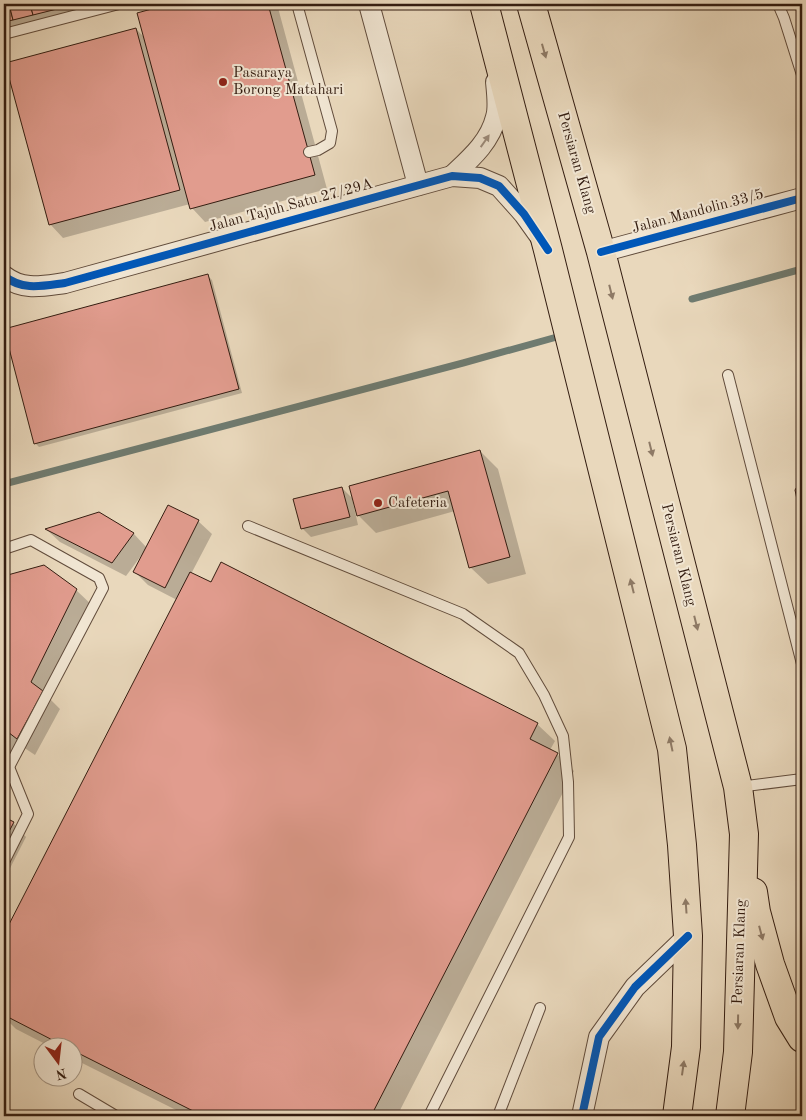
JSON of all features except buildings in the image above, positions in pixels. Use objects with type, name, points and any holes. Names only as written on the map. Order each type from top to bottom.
[{"type":"main road","points":[[484,4],[548,250],[672,749],[682,845],[688,936],[686,1047],[677,1116]]},
{"type":"main road","name":"Persiaran Klang","points":[[531,4],[601,252],[738,787],[744,834],[738,1052],[730,1116]]},
{"type":"main road","points":[[744,834],[756,912],[770,964],[789,1017],[802,1038]]},
{"type":"street","points":[[369,4],[418,185]]},
{"type":"street","name":"Jalan Tajuh Satu 27/29A","points":[[452,176],[488,139],[497,116],[496,50]]},
{"type":"street","name":"Jalan Tajuh Satu 27/29A","points":[[8,279],[37,287],[65,283],[452,176],[480,178],[499,186],[524,214],[548,250]]},
{"type":"street","name":"Jalan Mandolin 33/5","points":[[601,252],[802,198]]},
{"type":"street","points":[[582,1116],[599,1037],[634,987],[688,936]]},
{"type":"lane","points":[[4,34],[119,4]]},
{"type":"lane","points":[[297,4],[332,131],[330,143],[318,150],[308,152]]},
{"type":"lane","points":[[778,4],[802,74]]},
{"type":"lane","points":[[728,375],[802,660]]},
{"type":"lane","points":[[248,526],[463,614],[519,653],[544,695],[563,736],[568,782],[569,837],[429,1116]]},
{"type":"lane","points":[[4,549],[31,540],[99,578],[103,588],[6,765],[28,814],[4,862]]},
{"type":"lane","points":[[738,787],[802,779]]},
{"type":"lane","points":[[498,1116],[540,1008]]},
{"type":"lane","points":[[79,1094],[116,1116]]},
{"type":"waterway","points":[[692,299],[802,269]]},
{"type":"waterway","points":[[4,484],[564,335]]},
{"type":"cycle path","points":[[4,276],[11,281],[26,286],[65,283],[452,176],[480,178],[499,186],[524,214],[548,250]]},
{"type":"cycle path","points":[[601,252],[802,198]]},
{"type":"cycle path","points":[[582,1116],[599,1037],[635,987],[688,936]]},
{"type":"place","name":"Pasaraya Borong Matahari","points":[[223,82]]},
{"type":"place","name":"Cafeteria","points":[[378,503]]}]
